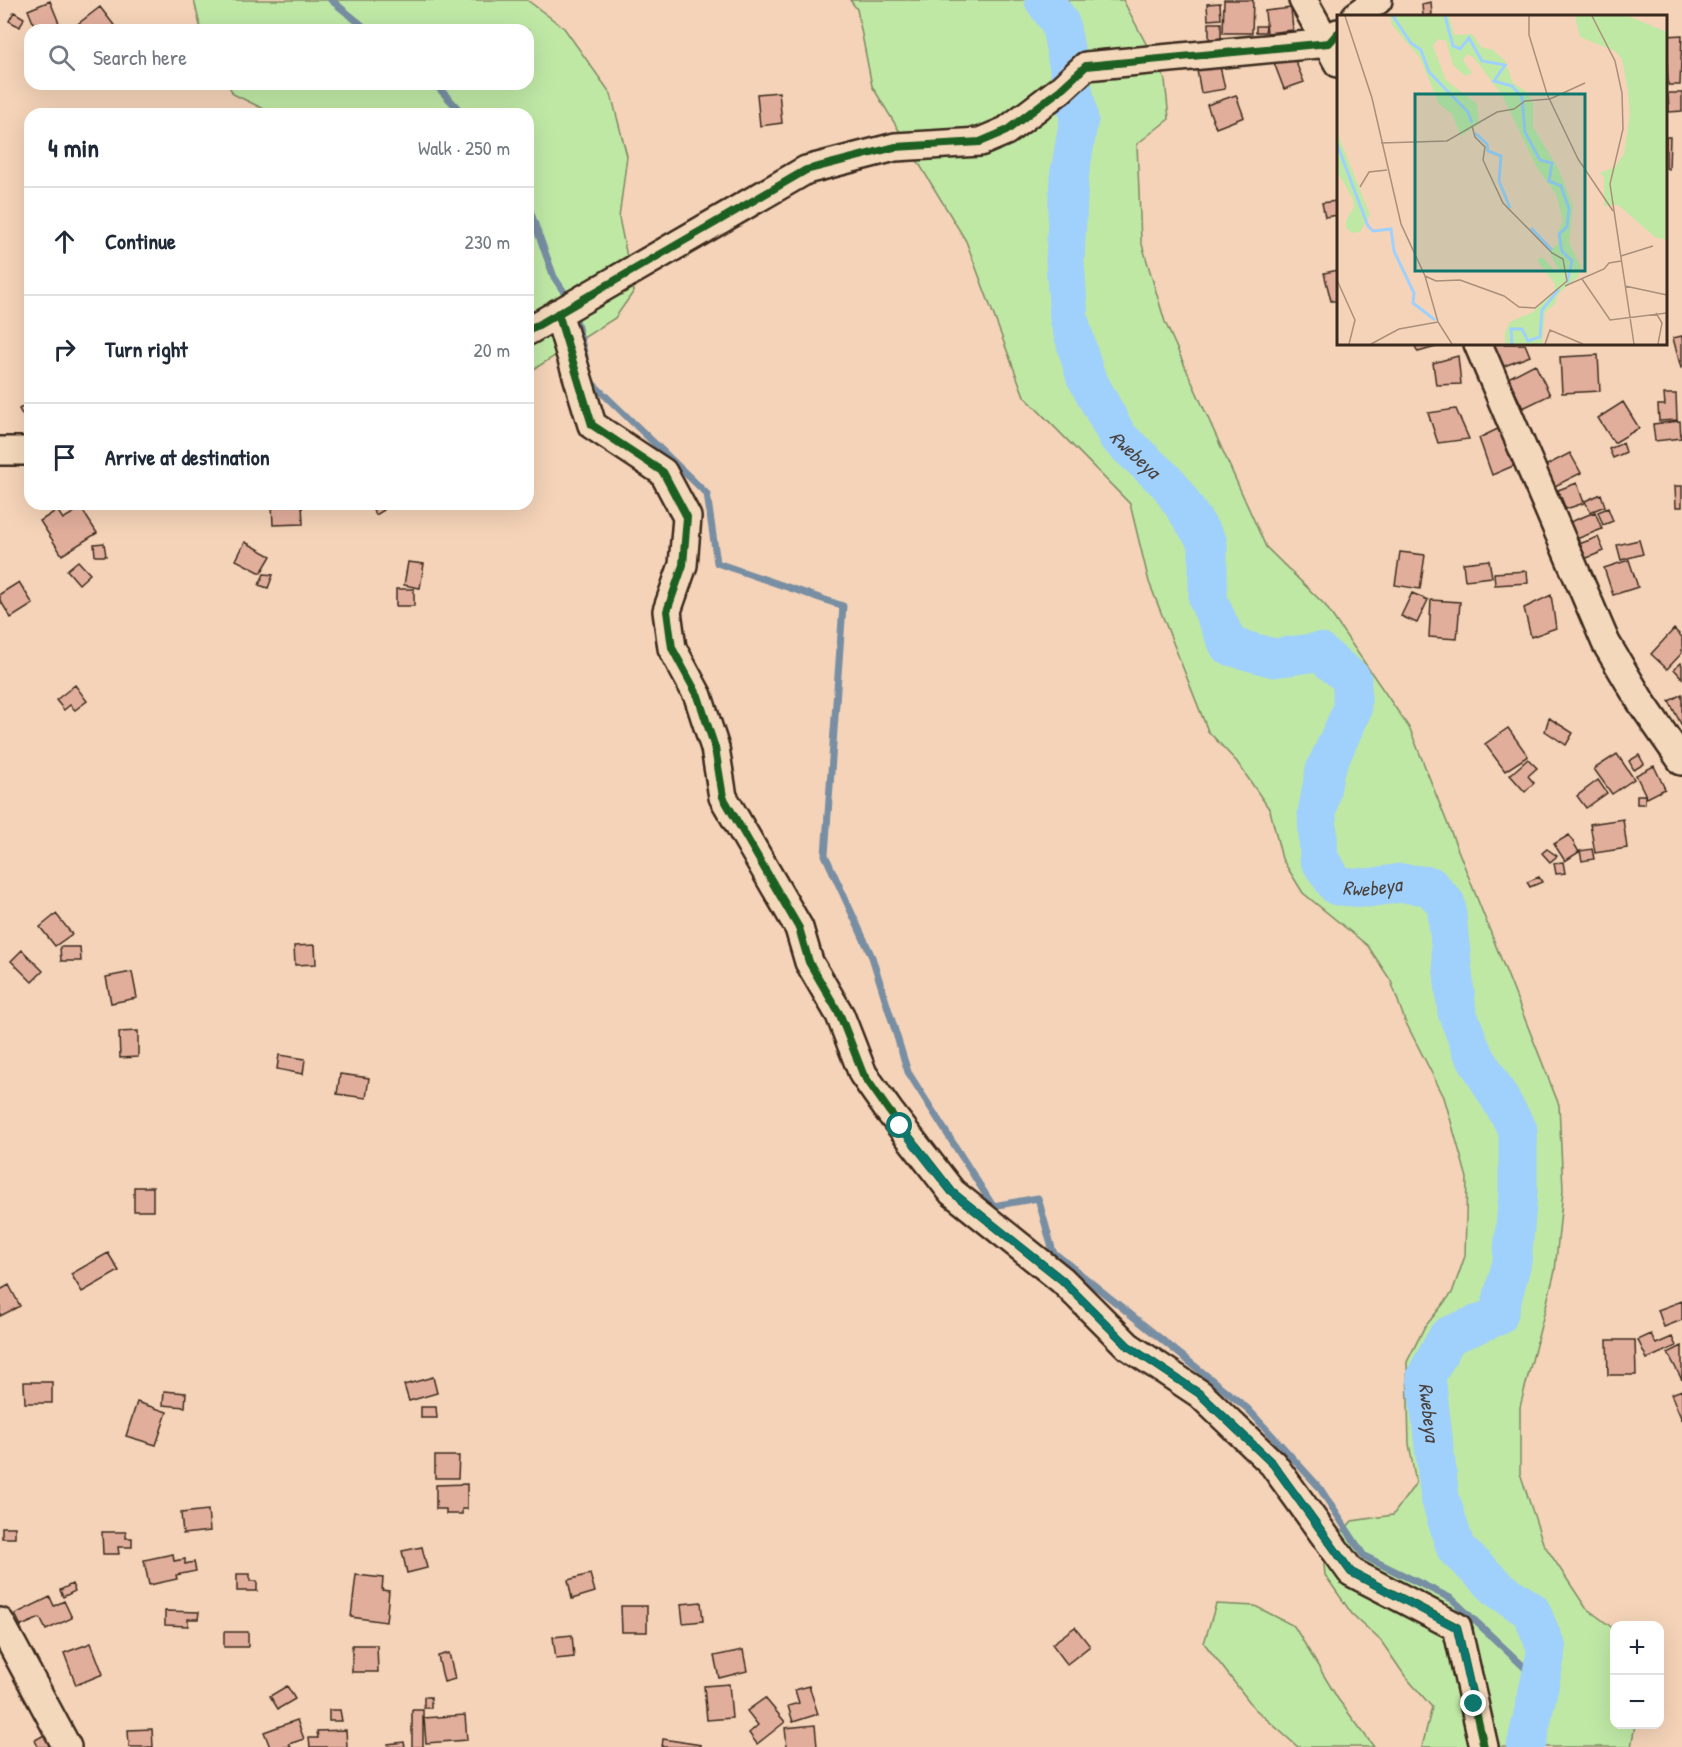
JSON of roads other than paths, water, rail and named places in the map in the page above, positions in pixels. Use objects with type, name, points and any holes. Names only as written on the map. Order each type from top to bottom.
[{"type":"street","points":[[1303,0],[1335,46]]},
{"type":"street","points":[[1357,15],[1378,0]]},
{"type":"street","points":[[534,327],[806,170],[895,147],[980,142],[995,136],[1060,90],[1086,66],[1335,46]]},
{"type":"street","points":[[558,313],[591,425],[663,472],[687,518],[683,565],[668,611],[672,648],[698,696],[715,748],[723,797],[799,928],[808,962],[840,1015],[863,1074],[952,1192],[1062,1280],[1128,1346],[1200,1394],[1273,1464],[1351,1572],[1457,1628],[1484,1747]]},
{"type":"street","points":[[1478,345],[1606,643],[1641,702],[1682,761]]},
{"type":"street","points":[[0,451],[24,451]]},
{"type":"street","points":[[0,1622],[67,1747]]},
{"type":"waterway","points":[[331,0],[361,24]]},
{"type":"waterway","name":"Rwebeya","points":[[1044,0],[1060,23],[1079,119],[1069,178],[1065,261],[1069,319],[1085,375],[1118,437],[1169,484],[1208,543],[1208,600],[1229,646],[1274,658],[1319,652],[1352,679],[1352,710],[1325,770],[1317,813],[1319,859],[1337,886],[1368,888],[1401,883],[1430,886],[1446,904],[1457,1012],[1471,1049],[1518,1130],[1518,1193],[1512,1262],[1498,1316],[1448,1336],[1426,1376],[1440,1498],[1456,1549],[1500,1590],[1531,1611],[1547,1649],[1526,1747]]},
{"type":"waterway","points":[[441,90],[457,108]]},
{"type":"waterway","points":[[534,222],[554,277],[570,301]]},
{"type":"waterway","points":[[574,311],[585,356]]},
{"type":"waterway","points":[[590,381],[707,494],[717,563],[843,606],[825,855],[872,957],[908,1072],[993,1206],[1038,1198],[1053,1252],[1248,1409],[1319,1487],[1364,1556],[1452,1599],[1539,1681]]}]
